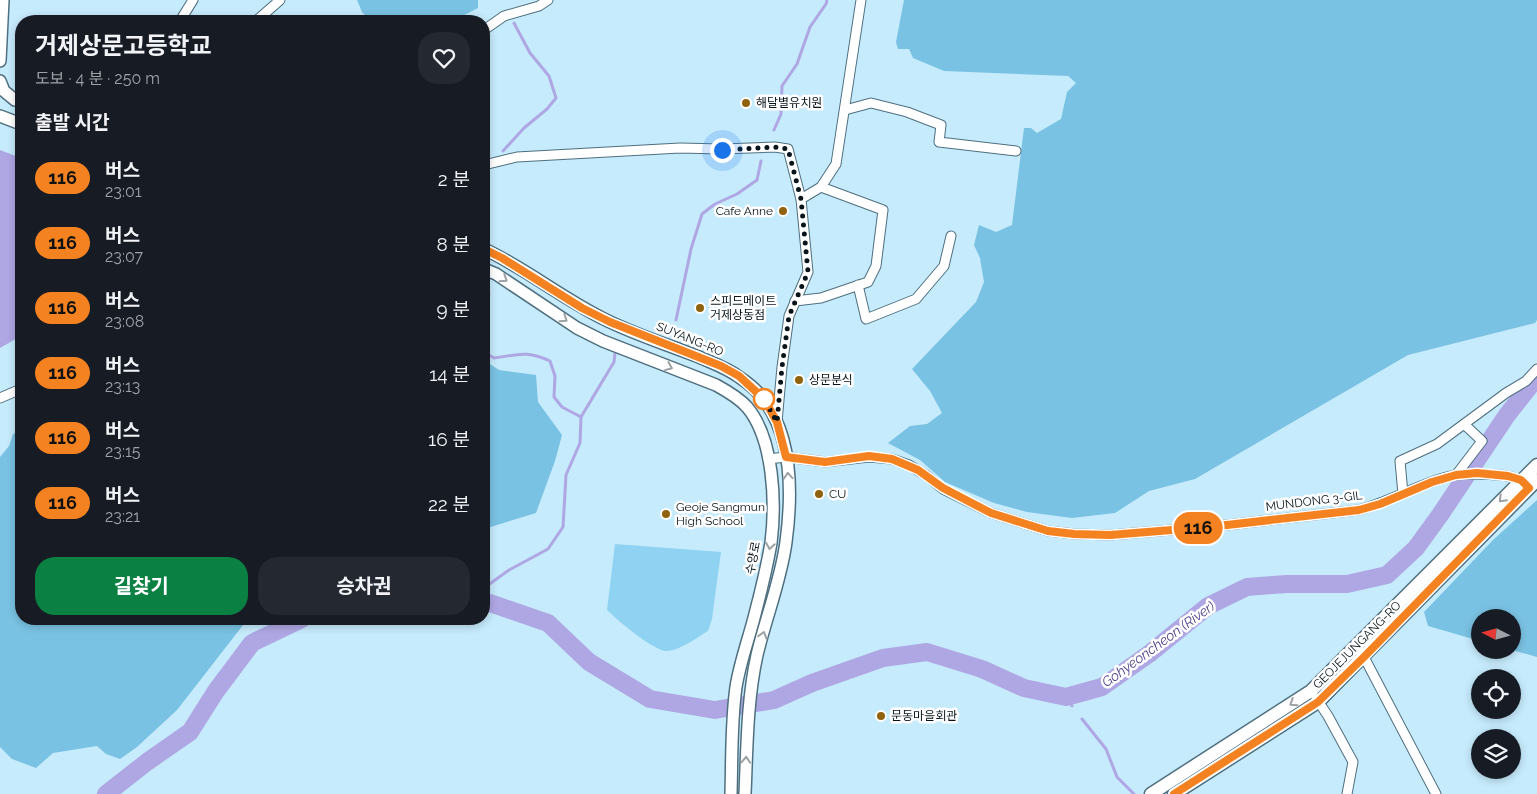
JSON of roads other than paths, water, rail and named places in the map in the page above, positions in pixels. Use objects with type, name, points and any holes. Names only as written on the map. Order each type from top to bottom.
[{"type":"main road","name":"GEOJEJUNGANG-RO","points":[[1174,794],[1318,702],[1364,657],[1529,483],[1537,465]]},
{"type":"main road","name":"GEOJEJUNGANG-RO","points":[[1151,794],[1311,690],[1529,483]]},
{"type":"street","points":[[0,61],[4,0]]},
{"type":"street","points":[[183,15],[192,0]]},
{"type":"street","points":[[263,15],[280,0]]},
{"type":"street","points":[[490,26],[504,16],[539,6],[548,0]]},
{"type":"street","points":[[801,199],[821,187],[836,164],[861,0]]},
{"type":"street","points":[[0,81],[4,91],[15,99]]},
{"type":"street","points":[[0,95],[15,100]]},
{"type":"street","points":[[845,110],[871,103],[907,112],[941,125],[939,142],[1016,151]]},
{"type":"street","points":[[0,116],[15,122]]},
{"type":"street","points":[[490,164],[517,157],[680,148],[722,150],[775,147],[788,149],[801,199],[808,272],[789,316],[777,422]]},
{"type":"street","points":[[795,301],[821,298],[868,282],[876,266],[883,210],[821,187]]},
{"type":"street","points":[[858,285],[866,319],[916,299],[944,266],[951,236]]},
{"type":"street","name":"SUYANG-RO","points":[[490,252],[582,308],[610,322],[721,366],[739,376],[764,399],[777,422],[786,457],[790,498],[786,543],[769,615],[757,655],[752,683],[745,794]]},
{"type":"street","name":"수양로","points":[[490,271],[517,287],[577,328],[603,341],[716,385],[729,392],[746,406],[756,420],[763,435],[771,474],[773,503],[771,542],[736,688],[732,734],[731,794]]},
{"type":"street","points":[[1403,494],[1400,461],[1437,444],[1506,393],[1526,381],[1537,368]]},
{"type":"street","points":[[0,398],[15,392]]},
{"type":"street","points":[[1456,475],[1482,441],[1464,425]]},
{"type":"street","name":"MUNDONG 3-GIL","points":[[768,459],[786,457],[825,462],[869,456],[892,459],[921,472],[943,488],[991,513],[1048,531],[1074,534],[1110,535],[1209,527],[1359,510],[1380,504],[1432,482],[1456,475],[1477,473],[1508,476],[1529,483]]},
{"type":"street","points":[[1355,647],[1364,657],[1436,794]]},
{"type":"street","points":[[1311,690],[1328,716],[1353,762],[1348,794]]},
{"type":"waterway","points":[[774,130],[781,114],[782,86],[797,64],[810,27],[827,0]]},
{"type":"waterway","points":[[503,151],[556,98],[549,76],[530,53],[514,23]]},
{"type":"waterway","points":[[676,320],[691,249],[702,214],[715,204],[737,194],[757,180],[761,161]]},
{"type":"waterway","points":[[490,584],[509,570],[548,549],[563,527],[566,475],[580,443],[581,417],[614,362],[615,353]]},
{"type":"waterway","points":[[490,356],[494,358],[528,354],[550,361],[555,376],[554,397],[562,407],[581,417]]},
{"type":"waterway","name":"Gohyeoncheon (River)","points":[[490,603],[548,623],[589,662],[650,699],[715,710],[774,700],[812,683],[883,658],[927,652],[982,669],[1024,688],[1066,697],[1102,687],[1149,654],[1208,606],[1247,587],[1286,584],[1347,584],[1387,575],[1416,548],[1507,415],[1537,377]]},
{"type":"waterway","name":"Gohyeoncheon (River)","points":[[106,794],[190,732],[216,691],[252,643],[290,625]]},
{"type":"waterway","points":[[1066,697],[1072,706]]},
{"type":"waterway","points":[[1082,719],[1106,749],[1117,777],[1134,794]]},
{"type":"place","name":"해달별유치원","points":[[746,103]]},
{"type":"place","name":"Cafe Anne","points":[[783,211]]},
{"type":"place","name":"스피드메이트 거제상동점","points":[[700,308]]},
{"type":"place","name":"상문분식","points":[[799,380]]},
{"type":"place","name":"CU","points":[[819,494]]},
{"type":"place","name":"Geoje Sangmun High School","points":[[666,514]]},
{"type":"place","name":"문동마을회관","points":[[881,716]]}]
